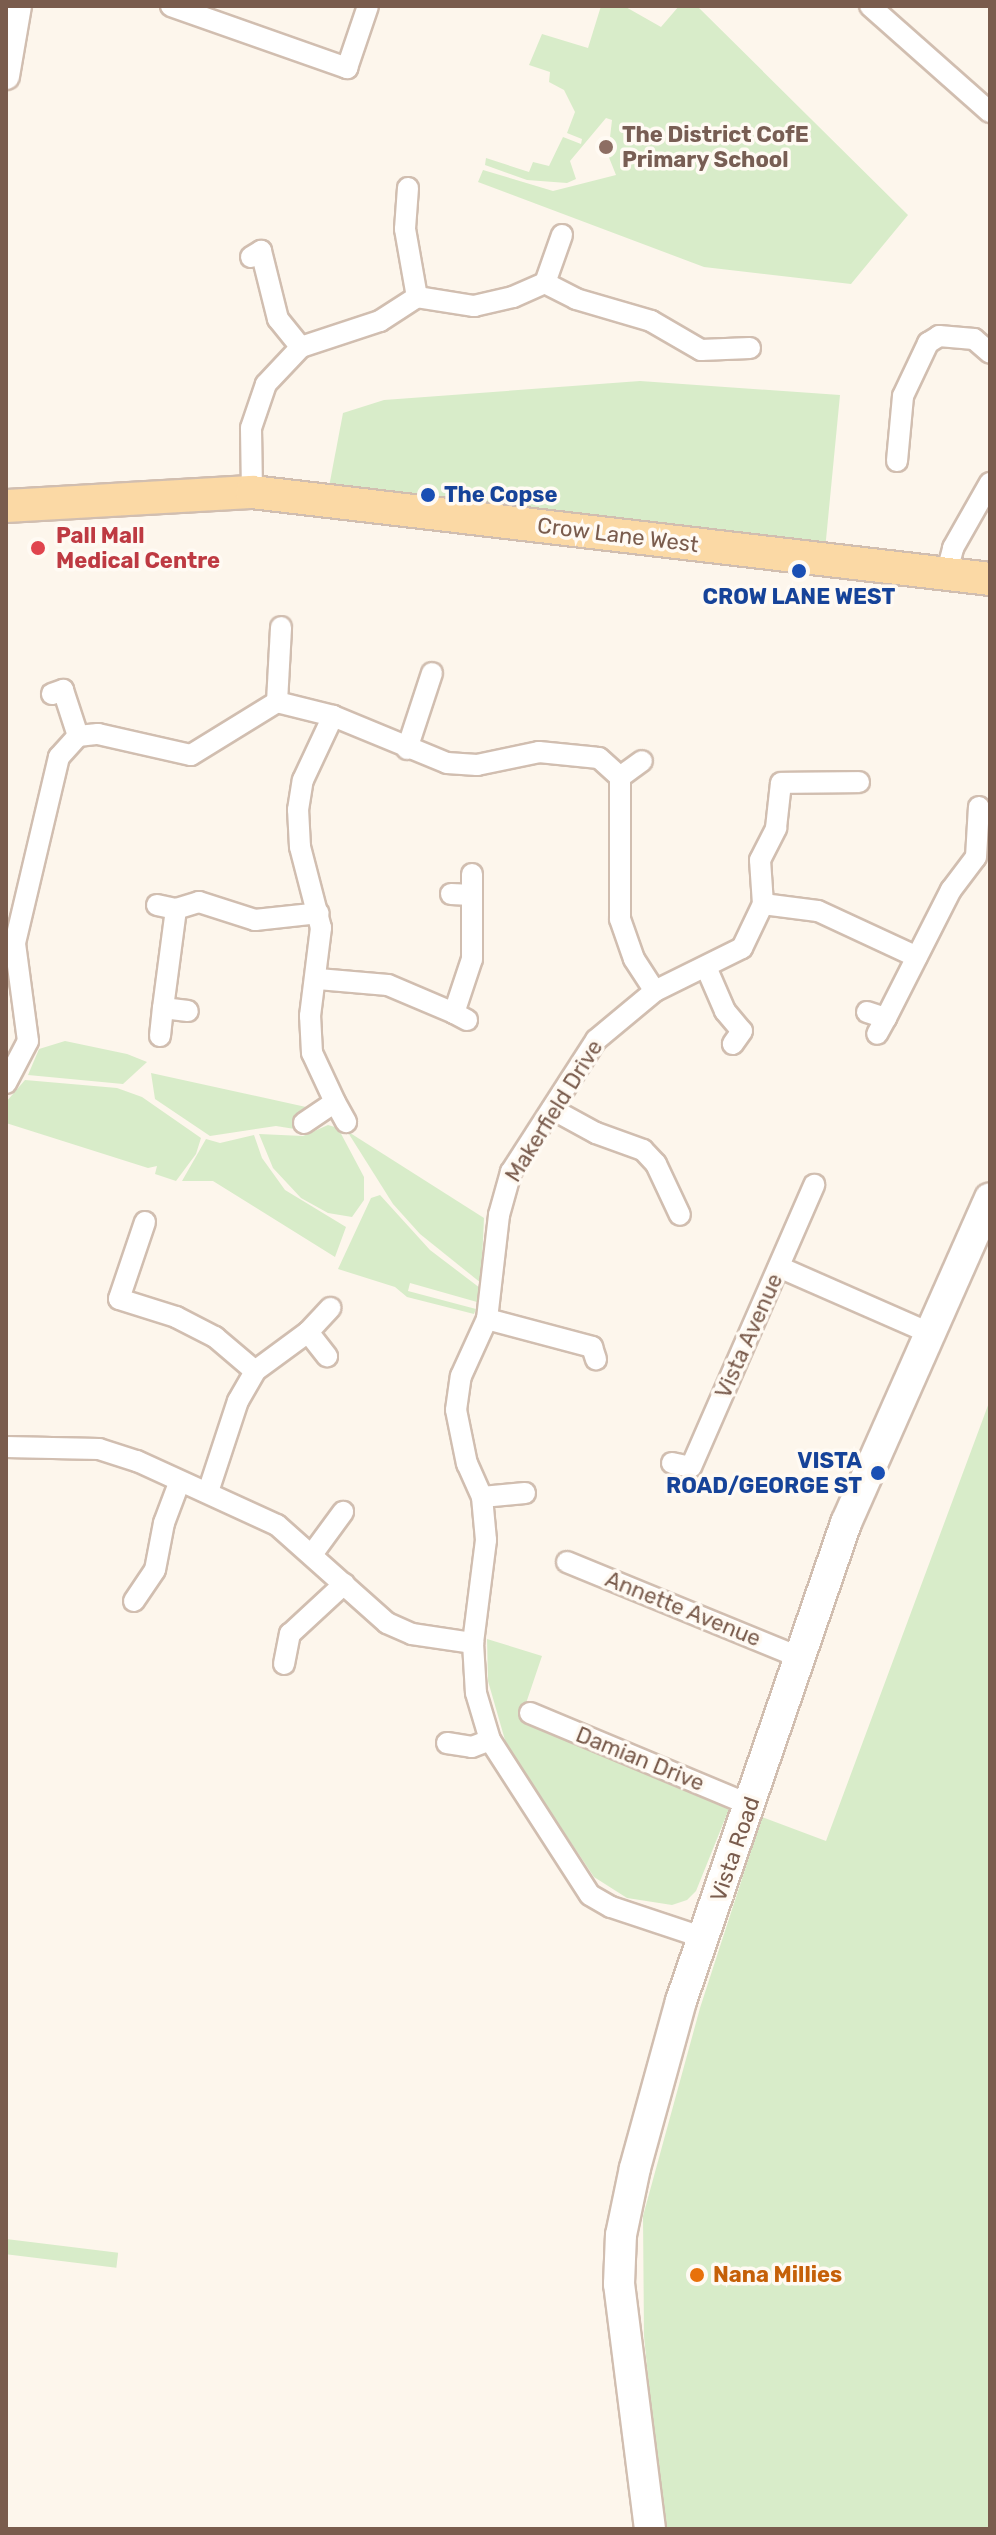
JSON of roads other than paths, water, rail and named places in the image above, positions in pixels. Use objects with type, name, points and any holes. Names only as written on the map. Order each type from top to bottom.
[{"type":"main road","name":"Crow Lane West","points":[[8,504],[252,492],[990,579]]},
{"type":"main road","name":"Vista Road","points":[[650,2529],[626,2362],[619,2284],[621,2235],[681,2001],[846,1523],[990,1198]]},
{"type":"street","points":[[6,76],[18,6]]},
{"type":"street","points":[[171,6],[192,9],[347,68],[368,6]]},
{"type":"street","points":[[870,6],[990,112]]},
{"type":"street","points":[[408,188],[405,229],[417,297]]},
{"type":"street","points":[[252,492],[256,404],[301,347],[371,325],[417,297],[456,305],[492,304],[545,283],[562,235]]},
{"type":"street","points":[[258,250],[278,319],[301,347]]},
{"type":"street","points":[[545,283],[576,299],[651,321],[701,350],[753,349]]},
{"type":"street","points":[[897,461],[903,396],[928,343],[939,336],[974,339],[990,353]]},
{"type":"street","points":[[946,575],[953,548],[990,483]]},
{"type":"street","points":[[277,702],[281,627]]},
{"type":"street","points":[[407,749],[432,673]]},
{"type":"street","points":[[64,689],[78,736]]},
{"type":"street","points":[[6,1083],[28,1041],[15,943],[59,757],[78,736],[114,737],[191,755],[277,702],[333,716],[407,749],[465,765],[539,752],[586,754],[620,777]]},
{"type":"street","points":[[333,716],[309,765],[298,810],[300,847],[319,913],[318,979],[310,1016],[312,1053],[346,1122]]},
{"type":"street","points":[[620,777],[642,761]]},
{"type":"street","points":[[620,777],[623,809],[616,893],[620,919],[634,959],[655,991]]},
{"type":"street","name":"Makerfield Drive","points":[[704,1938],[611,1907],[590,1895],[490,1740],[476,1693],[473,1643],[486,1540],[482,1497],[467,1464],[456,1410],[461,1376],[487,1319],[506,1186],[596,1040],[655,991],[742,948],[763,904],[760,860],[776,828],[781,783],[859,782]]},
{"type":"street","points":[[877,1022],[917,957],[951,890],[976,857],[984,807],[957,808]]},
{"type":"street","points":[[318,979],[388,985],[461,1016],[472,959],[472,874]]},
{"type":"street","points":[[451,894],[472,895]]},
{"type":"street","points":[[160,1036],[167,907],[199,902],[267,921],[319,913]]},
{"type":"street","points":[[763,904],[818,911],[917,957]]},
{"type":"street","points":[[706,967],[725,1011],[743,1032]]},
{"type":"street","points":[[163,1008],[188,1011]]},
{"type":"street","points":[[304,1123],[335,1102]]},
{"type":"street","points":[[552,1109],[596,1133],[643,1150],[656,1164],[680,1215]]},
{"type":"street","name":"Vista Avenue","points":[[672,1463],[691,1467],[814,1185]]},
{"type":"street","points":[[145,1222],[117,1308],[176,1317],[215,1337],[255,1371]]},
{"type":"street","points":[[779,1267],[929,1333]]},
{"type":"street","points":[[208,1492],[238,1401],[255,1371],[308,1332],[330,1308]]},
{"type":"street","points":[[487,1319],[593,1348]]},
{"type":"street","points":[[308,1332],[327,1356]]},
{"type":"street","points":[[6,1447],[99,1449],[137,1461],[179,1483],[208,1492],[277,1525],[398,1629],[473,1643]]},
{"type":"street","points":[[133,1600],[155,1570],[164,1523],[179,1483]]},
{"type":"street","points":[[482,1497],[525,1493]]},
{"type":"street","points":[[313,1553],[343,1512]]},
{"type":"street","name":"Annette Avenue","points":[[567,1562],[799,1657]]},
{"type":"street","points":[[283,1664],[290,1634],[344,1584]]},
{"type":"street","name":"Damian Drive","points":[[530,1713],[750,1805]]},
{"type":"street","points":[[444,1736],[472,1747],[490,1740]]},
{"type":"place","name":"The District CofE Primary School","points":[[606,147]]},
{"type":"place","name":"The Copse","points":[[428,495]]},
{"type":"place","name":"Pall Mall Medical Centre","points":[[38,548]]},
{"type":"place","name":"CROW LANE WEST","points":[[799,571]]},
{"type":"place","name":"VISTA ROAD/GEORGE ST","points":[[878,1473]]},
{"type":"place","name":"Nana Millies","points":[[697,2275]]}]
